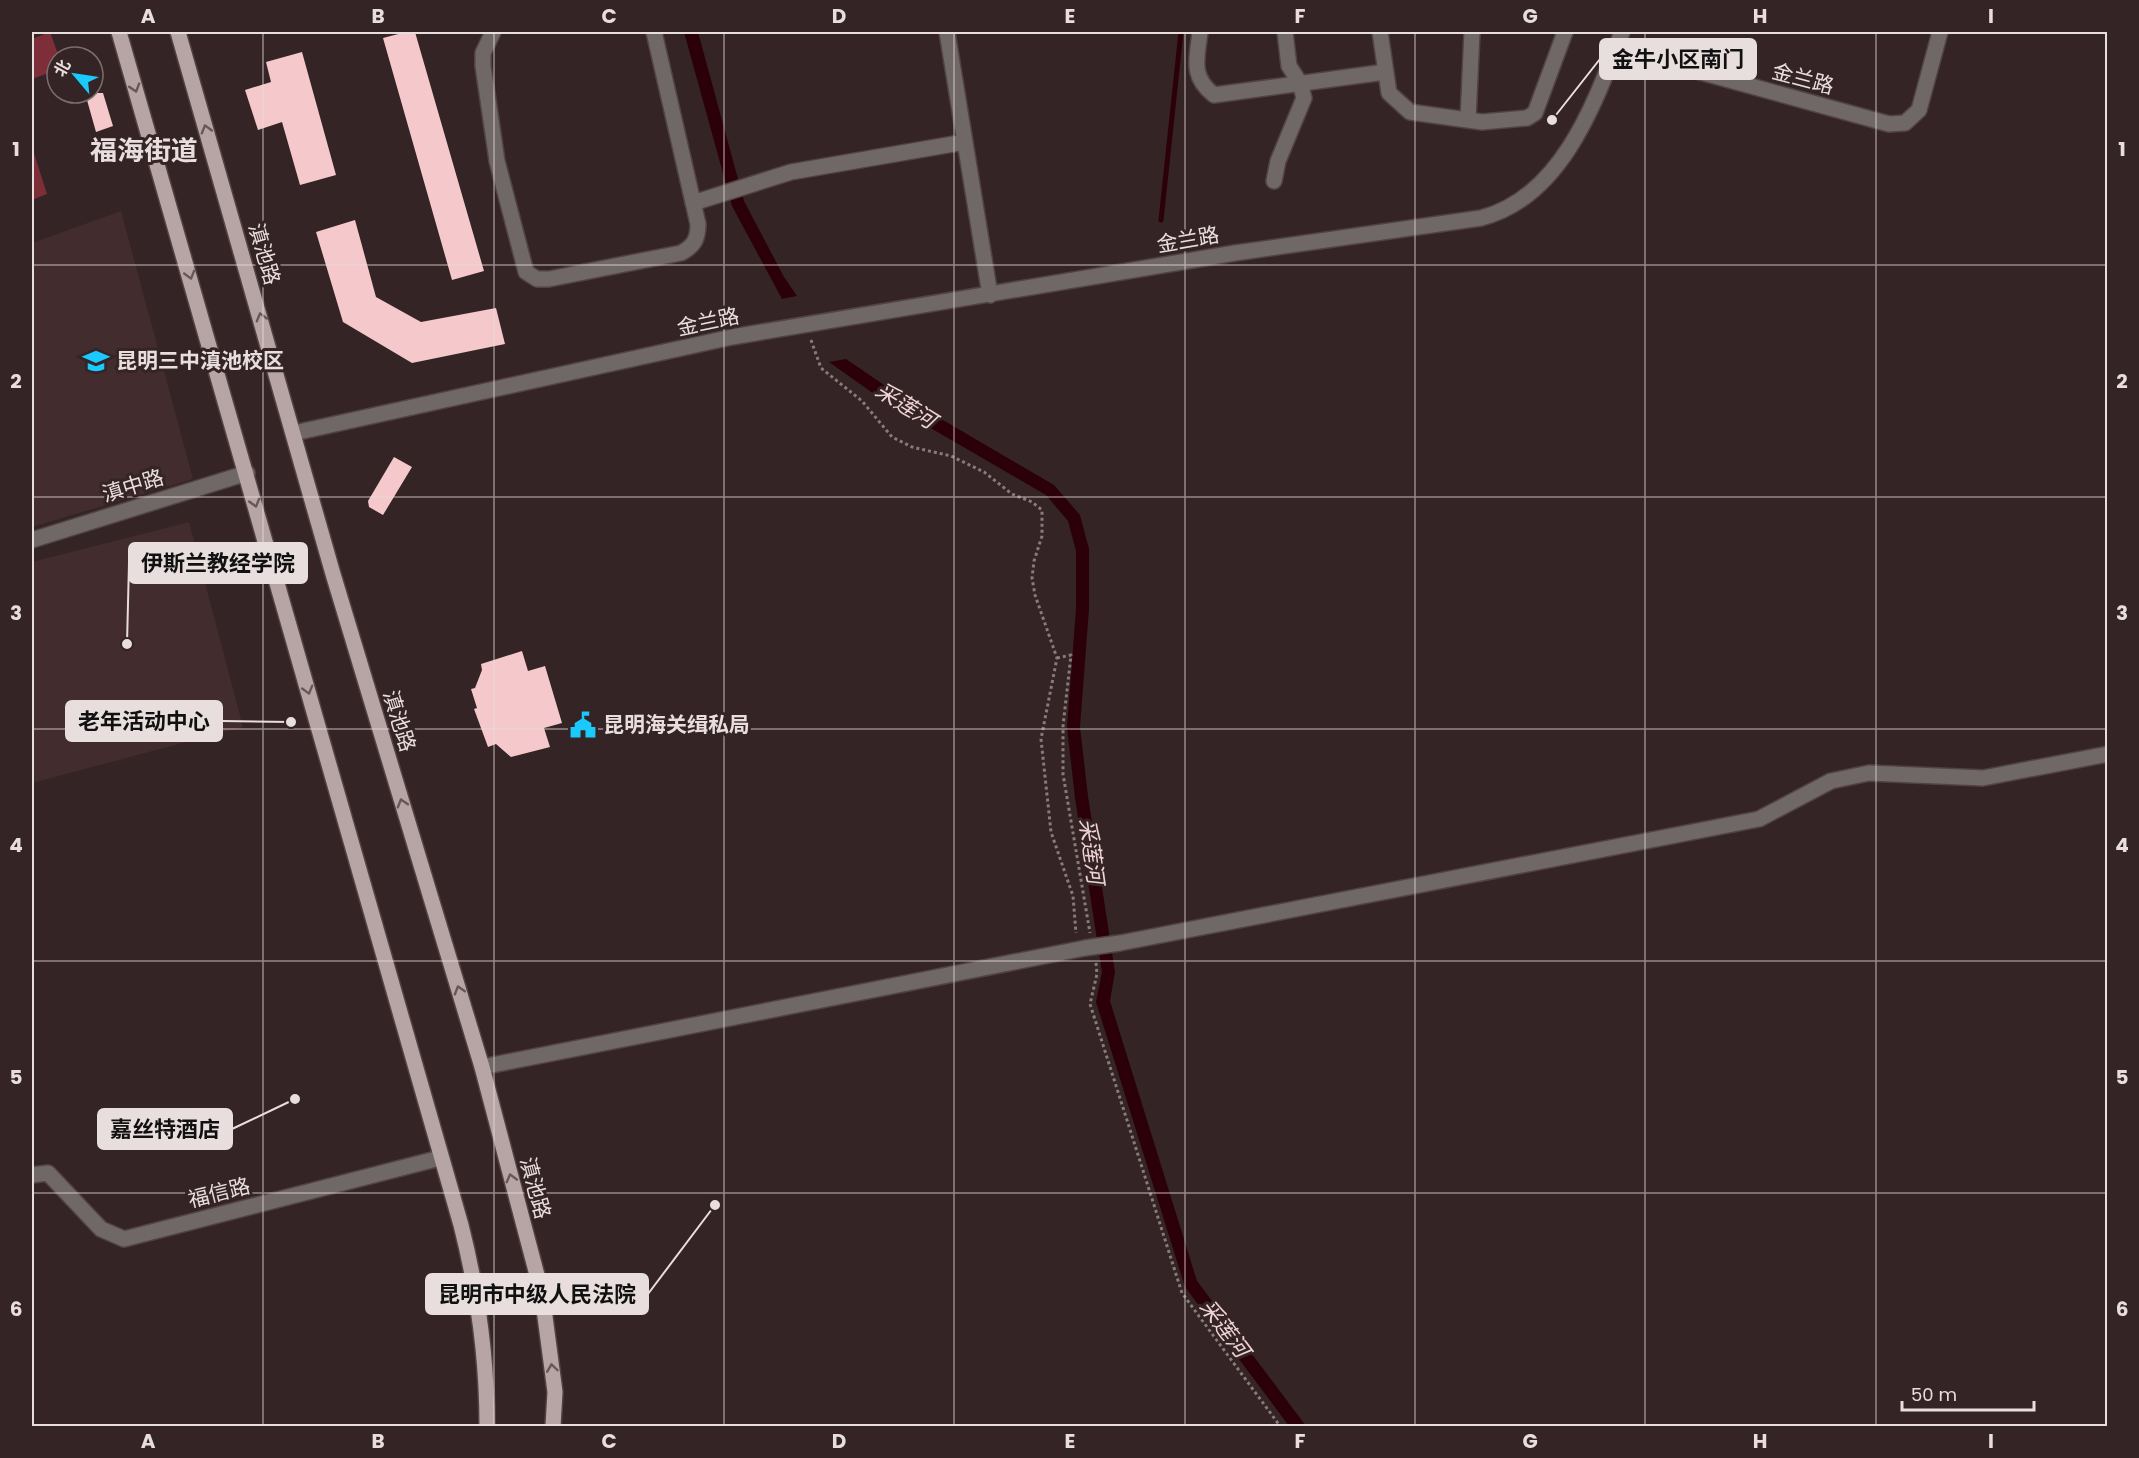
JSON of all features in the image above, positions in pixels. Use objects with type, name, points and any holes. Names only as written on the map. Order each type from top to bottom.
[{"type":"main road","points":[[119,32],[247,473],[476,1286],[487,1403],[486,1426]]},
{"type":"main road","name":"滇池路","points":[[178,32],[333,574],[482,1067],[542,1294],[555,1392],[553,1426]]},
{"type":"street","points":[[493,32],[483,53],[483,66],[497,161],[521,260],[526,272],[537,279],[549,279],[681,253],[692,247],[698,236],[693,202],[654,32]]},
{"type":"street","points":[[946,32],[990,295]]},
{"type":"street","points":[[1200,32],[1196,67],[1200,84],[1214,94],[1385,72]]},
{"type":"street","points":[[1274,181],[1278,161],[1304,98],[1300,84],[1289,66],[1286,32]]},
{"type":"street","points":[[1380,32],[1389,93],[1410,111],[1482,122],[1527,118],[1535,112],[1565,32]]},
{"type":"street","points":[[1468,120],[1472,32]]},
{"type":"street","points":[[1613,54],[1622,32]]},
{"type":"street","name":"金兰路","points":[[294,433],[732,337],[1235,253],[1503,213],[1549,175],[1568,151],[1591,108],[1613,54],[1671,64],[1889,124],[1905,123],[1912,119],[1919,110],[1940,32]]},
{"type":"street","points":[[693,202],[790,172],[965,142]]},
{"type":"street","name":"滇中路","points":[[32,540],[247,473]]},
{"type":"street","points":[[482,1067],[1084,946],[1120,943],[1759,819],[1831,781],[1869,773],[1983,778],[2108,754]]},
{"type":"street","name":"福信路","points":[[32,1175],[48,1173],[101,1229],[124,1239],[440,1158]]},
{"type":"path","points":[[807,325],[814,354],[821,368],[862,401],[892,437],[912,447],[951,456],[984,472],[1012,494],[1032,502],[1042,510],[1042,536],[1034,561],[1032,578],[1035,595],[1057,658],[1041,739],[1050,832],[1073,896],[1084,946]]},
{"type":"path","points":[[1057,658],[1071,655],[1063,726],[1063,774],[1084,946]]},
{"type":"path","points":[[1095,963],[1097,974],[1090,1004],[1182,1293],[1280,1426]]},
{"type":"shaded area","points":[[50,32],[55,45],[45,45],[45,74],[32,79],[32,39]]},
{"type":"shaded area","points":[[32,147],[47,194],[32,200]]},
{"type":"shaded area","name":"昆明三中滇池校区","points":[[121,211],[193,479],[32,527],[32,243]]},
{"type":"shaded area","points":[[189,522],[243,727],[32,783],[32,562]]},
{"type":"water","points":[[684,32],[698,32],[744,201],[784,277],[797,296],[782,299],[732,206]]},
{"type":"water","name":"采莲河","points":[[846,359],[890,389],[1054,485],[1080,515],[1089,549],[1089,609],[1080,727],[1088,796],[1115,972],[1110,1001],[1197,1281],[1306,1426],[1289,1426],[1185,1287],[1096,1002],[1102,972],[1075,798],[1067,727],[1076,609],[1076,551],[1068,521],[1046,495],[884,401],[829,362]]},
{"type":"building","points":[[415,32],[484,271],[452,280],[383,38]]},
{"type":"building","points":[[302,52],[336,175],[300,185],[282,122],[258,130],[245,90],[271,82],[266,62]]},
{"type":"building","points":[[105,100],[113,126],[96,132],[88,105],[105,105]]},
{"type":"building","points":[[355,220],[376,297],[421,322],[496,308],[505,344],[412,363],[343,322],[316,232]]},
{"type":"building","points":[[394,457],[412,467],[383,515],[369,507],[368,501]]},
{"type":"building","points":[[522,651],[528,671],[545,666],[562,723],[544,728],[550,747],[511,757],[496,744],[488,747],[474,709],[477,708],[471,689],[475,688],[482,670],[481,664]]},
{"type":"waterway","points":[[1161,220],[1181,32]]},
{"type":"place","name":"金牛小区南门","points":[[1552,120]]},
{"type":"place","name":"昆明三中滇池校区","points":[[96,361]]},
{"type":"place","name":"伊斯兰教经学院","points":[[127,644]]},
{"type":"place","name":"老年活动中心","points":[[291,722]]},
{"type":"place","name":"昆明海关缉私局","points":[[583,725]]},
{"type":"place","name":"嘉丝特酒店","points":[[295,1099]]},
{"type":"place","name":"昆明市中级人民法院","points":[[715,1205]]},
{"type":"district","name":"福海街道","points":[[144,151]]}]
